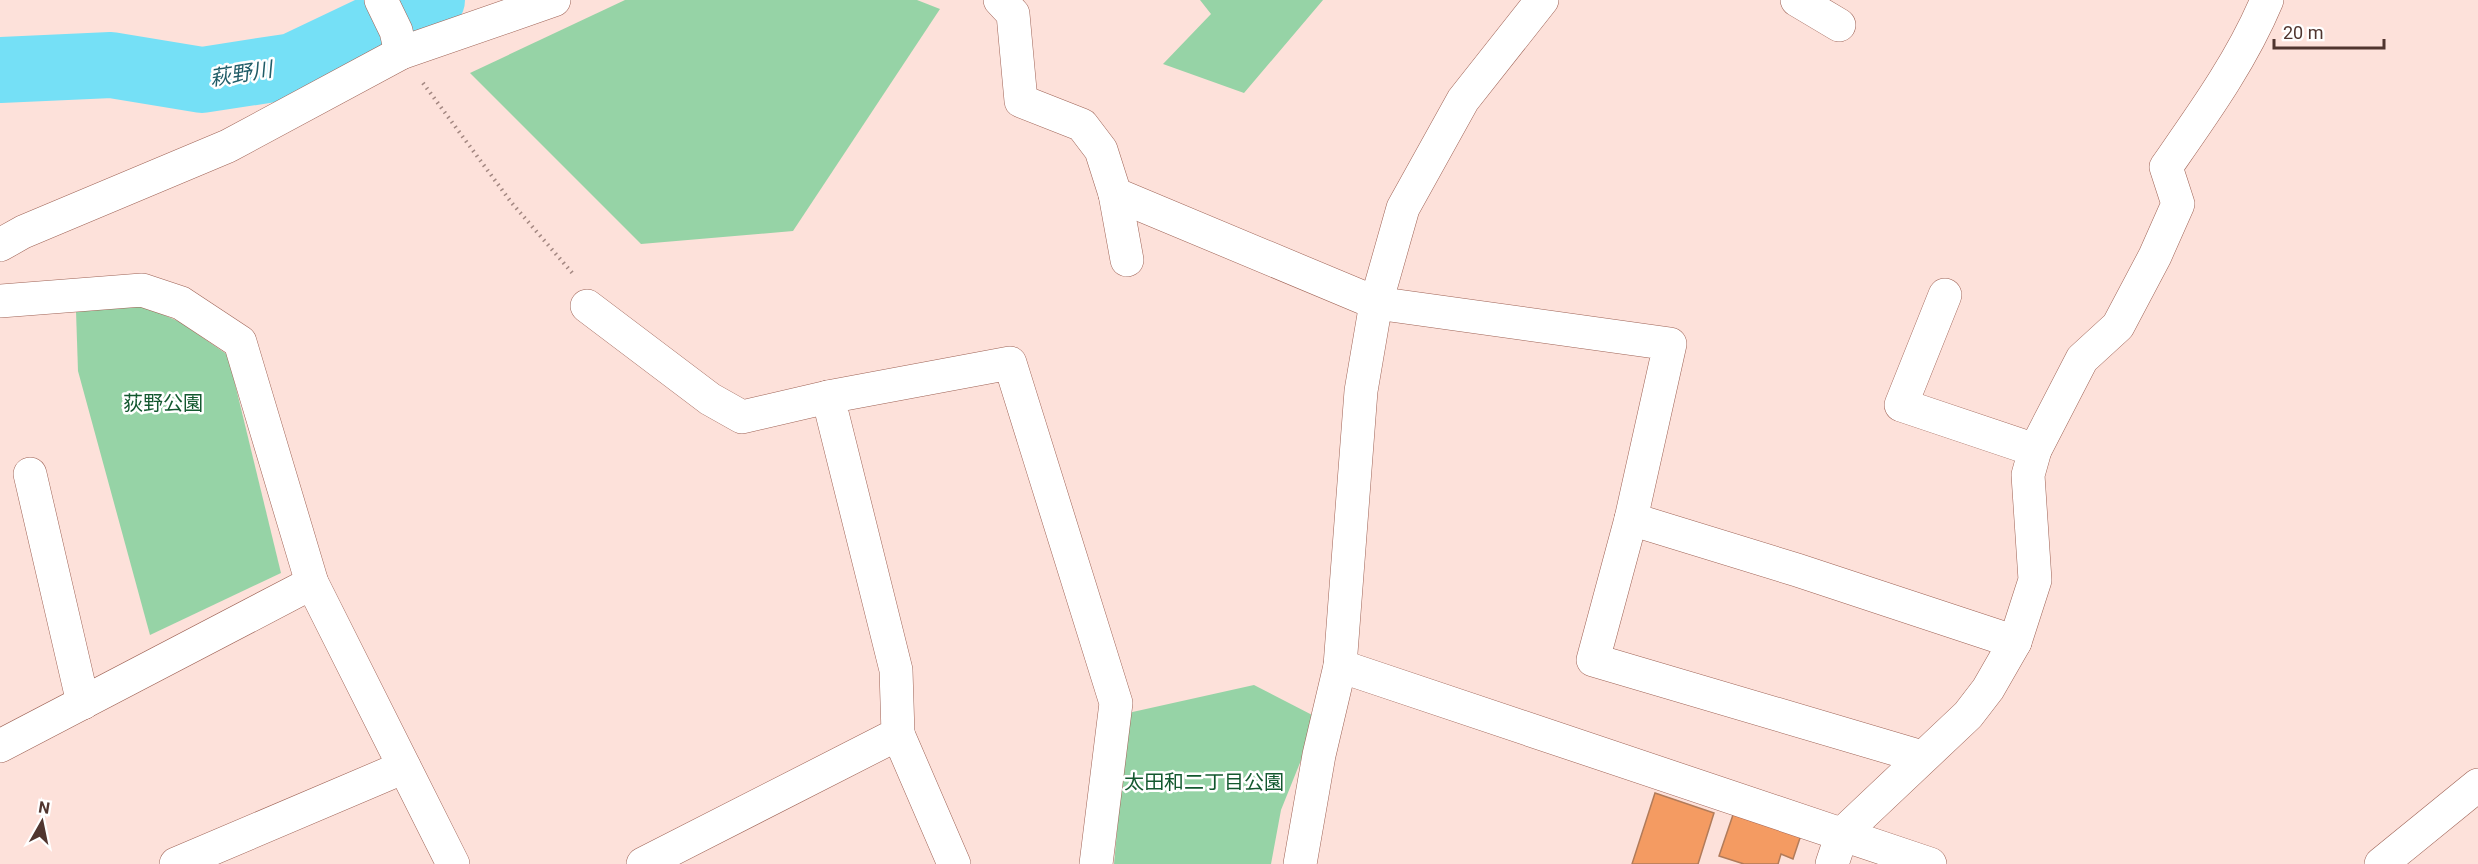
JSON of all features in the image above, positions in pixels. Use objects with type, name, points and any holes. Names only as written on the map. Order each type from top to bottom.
[{"type":"street","points":[[381,0],[398,42]]},
{"type":"street","points":[[0,245],[23,232],[228,146],[398,42],[554,0]]},
{"type":"street","points":[[1000,0],[1013,14],[1021,101],[1082,125],[1101,150],[1115,194],[1127,260]]},
{"type":"street","points":[[1300,864],[1319,755],[1340,666],[1361,390],[1376,303],[1403,208],[1463,100],[1542,0]]},
{"type":"street","points":[[1797,0],[1839,25]]},
{"type":"street","points":[[1832,864],[1842,834],[1968,715],[1988,689],[2015,642],[2035,580],[2028,475],[2035,450],[2082,359],[2118,326],[2155,256],[2178,204],[2166,167],[2214,97],[2258,22],[2267,0]]},
{"type":"street","points":[[1115,194],[1376,303],[1670,344],[1631,519],[1593,660],[1922,757]]},
{"type":"street","points":[[0,301],[142,290],[181,303],[240,342],[312,583],[453,864]]},
{"type":"street","points":[[1946,295],[1901,405],[2035,450]]},
{"type":"street","points":[[587,306],[710,399],[742,417],[828,397],[1010,363],[1116,702],[1090,861]]},
{"type":"street","points":[[828,397],[896,670],[898,734],[954,864]]},
{"type":"street","points":[[30,474],[83,703]]},
{"type":"street","points":[[1631,519],[1797,570],[2015,642]]},
{"type":"street","points":[[0,746],[312,583]]},
{"type":"street","points":[[1340,666],[1930,864]]},
{"type":"street","points":[[644,864],[898,734]]},
{"type":"street","points":[[176,864],[405,767]]},
{"type":"street","points":[[2381,864],[2478,785]]},
{"type":"path","points":[[398,42],[511,202],[572,271],[587,306]]},
{"type":"green space","points":[[625,0],[917,0],[940,9],[793,231],[641,244],[470,73]]},
{"type":"green space","points":[[1200,0],[1323,0],[1244,93],[1163,64],[1211,14]]},
{"type":"green space","name":"荻野公園","points":[[139,304],[180,322],[228,355],[281,573],[150,635],[78,371],[76,311]]},
{"type":"green space","name":"太田和二丁目公園","points":[[1254,685],[1318,718],[1281,810],[1271,864],[1114,864],[1128,713]]},
{"type":"building","points":[[1655,793],[1714,813],[1698,864],[1632,864]]},
{"type":"building","points":[[1736,806],[1803,829],[1793,859],[1781,854],[1778,864],[1744,864],[1719,856]]},
{"type":"waterway","name":"萩野川","points":[[0,70],[111,65],[202,80],[293,66],[432,0]]}]
